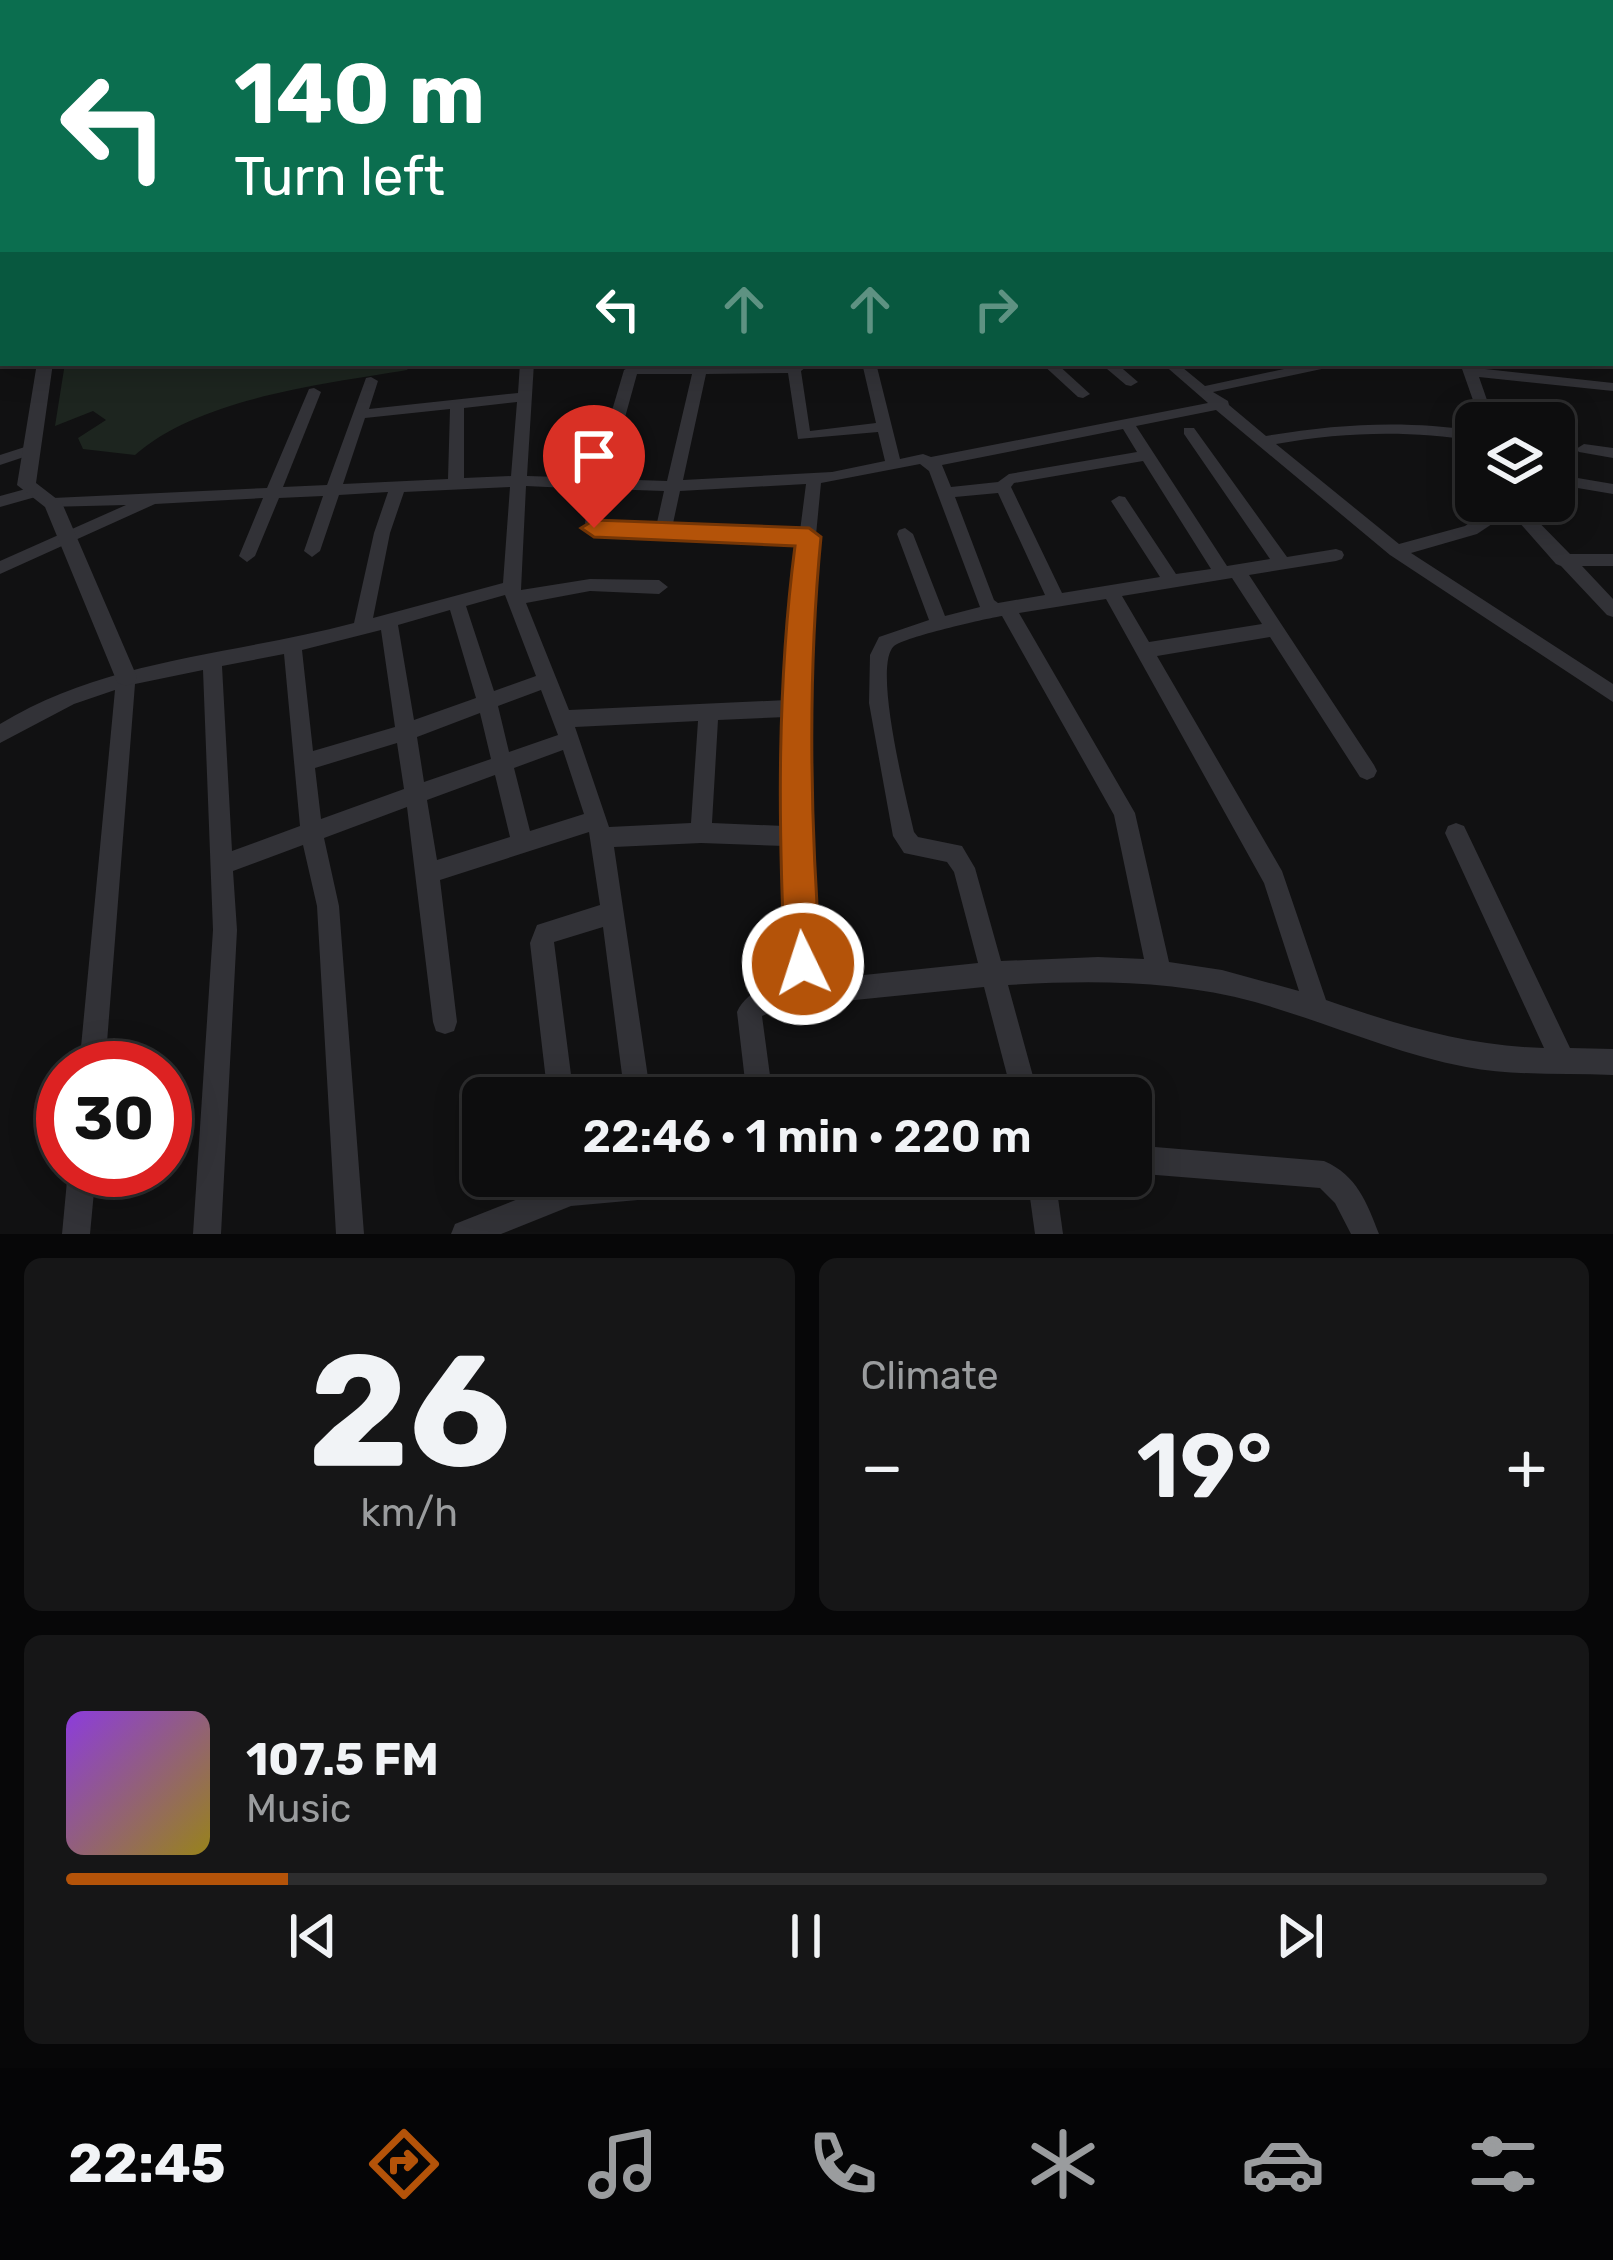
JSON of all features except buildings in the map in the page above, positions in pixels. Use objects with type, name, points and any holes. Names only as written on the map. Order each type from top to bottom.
[{"type":"street","points":[[45,366],[26,485],[53,503],[518,481],[674,486],[814,478],[893,463],[932,462],[1223,404]]},
{"type":"street","points":[[527,366],[513,592],[599,829],[635,1077]]},
{"type":"street","points":[[685,366],[622,370],[594,528],[809,537]]},
{"type":"street","points":[[663,533],[701,366]]},
{"type":"street","points":[[748,366],[799,366],[803,436],[884,427]]},
{"type":"street","points":[[870,366],[893,463]]},
{"type":"street","points":[[1051,366],[1084,394]]},
{"type":"street","points":[[1111,366],[1131,382]]},
{"type":"street","points":[[1173,366],[1396,551],[1613,694]]},
{"type":"street","points":[[1205,390],[1317,366]]},
{"type":"street","points":[[1481,402],[1469,367],[1613,387]]},
{"type":"street","points":[[312,551],[371,382]]},
{"type":"street","points":[[247,556],[314,392]]},
{"type":"street","points":[[360,414],[524,398]]},
{"type":"street","points":[[456,484],[457,402]]},
{"type":"street","points":[[1126,422],[1229,571],[1277,629],[1367,771]]},
{"type":"street","points":[[1264,441],[1361,424],[1455,433]]},
{"type":"street","points":[[1190,431],[1282,563]]},
{"type":"street","points":[[1584,448],[1613,453]]},
{"type":"street","points":[[0,460],[31,450]]},
{"type":"street","points":[[946,493],[1003,487],[1010,479],[1147,455]]},
{"type":"street","points":[[932,462],[987,604],[1001,610],[1124,813],[1159,973]]},
{"type":"street","points":[[814,478],[797,639],[796,708],[795,836],[803,964],[809,982],[825,991],[993,974],[1115,969],[1159,973],[1254,989],[1316,1006],[1383,1034],[1455,1052],[1511,1060],[1613,1062]]},
{"type":"street","points":[[1575,483],[1613,490]]},
{"type":"street","points":[[362,627],[382,533],[398,487]]},
{"type":"street","points":[[1003,487],[1057,601]]},
{"type":"street","points":[[0,502],[32,491]]},
{"type":"street","points":[[0,568],[158,497]]},
{"type":"street","points":[[1119,501],[1171,580]]},
{"type":"street","points":[[53,503],[126,677],[94,1041]]},
{"type":"street","points":[[1396,551],[1472,530],[1483,522]]},
{"type":"street","points":[[1527,522],[1613,610]]},
{"type":"street","points":[[905,534],[940,626]]},
{"type":"street","points":[[1020,1077],[964,868],[954,853],[912,846],[904,836],[878,699],[881,646],[890,638],[1001,610],[1336,555]]},
{"type":"street","points":[[1562,560],[1613,560]]},
{"type":"street","points":[[0,734],[43,710],[126,677],[292,645],[456,602],[590,585],[659,587]]},
{"type":"street","points":[[1110,591],[1274,879],[1316,1006]]},
{"type":"street","points":[[456,602],[522,842]]},
{"type":"street","points":[[388,620],[446,1022]]},
{"type":"street","points":[[1147,650],[1277,629]]},
{"type":"street","points":[[292,645],[312,835],[328,905],[350,1234]]},
{"type":"street","points":[[207,1234],[225,930],[212,661]]},
{"type":"street","points":[[304,762],[403,734],[547,680]]},
{"type":"street","points":[[224,864],[502,764],[566,729],[709,711],[796,708]]},
{"type":"street","points":[[701,833],[709,711]]},
{"type":"street","points":[[428,873],[522,842],[599,829],[795,836]]},
{"type":"street","points":[[1456,832],[1562,1059]]},
{"type":"street","points":[[558,1077],[542,943],[545,932],[612,913]]},
{"type":"street","points":[[757,1077],[749,1012],[759,1001],[792,995],[809,982]]},
{"type":"street","points":[[1152,1161],[1324,1175],[1341,1184],[1350,1196],[1365,1234]]},
{"type":"street","points":[[76,1234],[79,1197]]},
{"type":"street","points":[[465,1234],[543,1197]]},
{"type":"street","points":[[1044,1197],[1049,1234]]},
{"type":"shaded area","points":[[65,366],[410,366],[227,407],[162,436],[135,455],[83,449],[78,438],[106,420],[93,411],[55,426]]},
{"type":"route","points":[[594,528],[600,532],[809,537],[797,639],[795,836],[803,964]]}]
